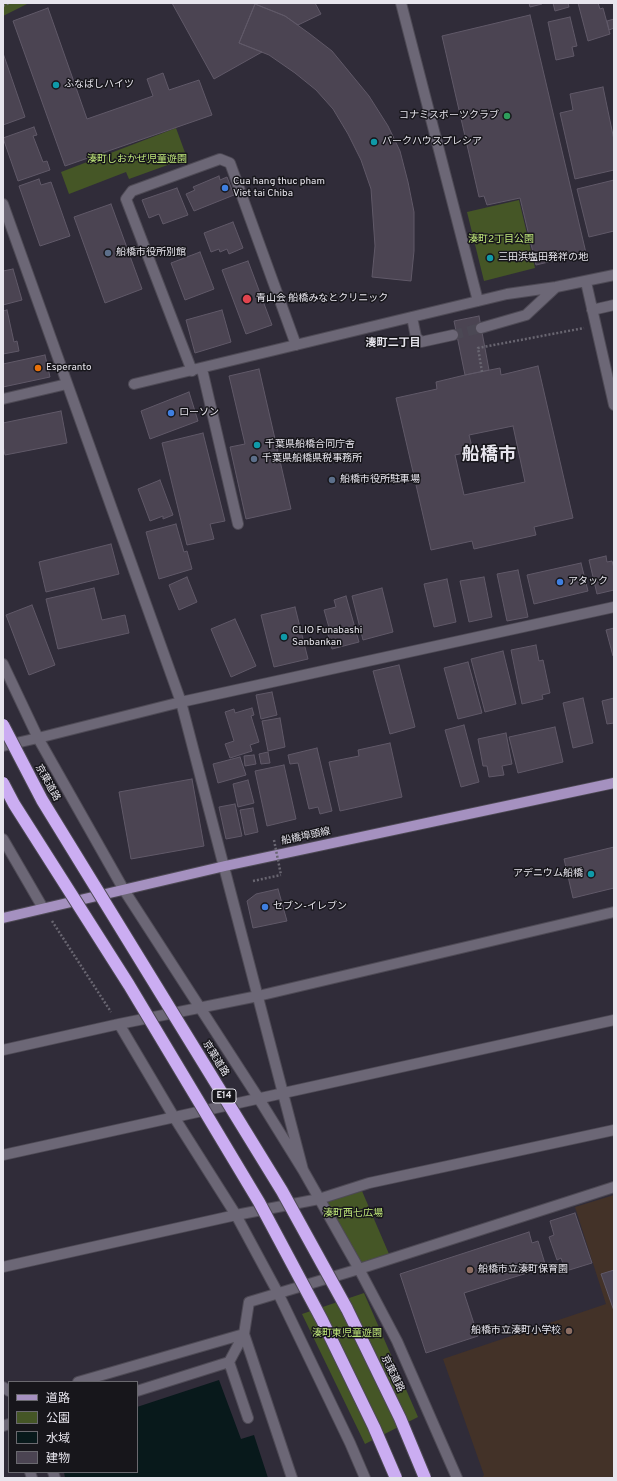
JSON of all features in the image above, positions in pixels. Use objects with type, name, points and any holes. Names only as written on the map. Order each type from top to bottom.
[{"type":"highway","name":"京葉道路","points":[[3,725],[42,800],[282,1191],[350,1316],[400,1418],[425,1478]]},
{"type":"highway","name":"E14","points":[[3,783],[14,804],[129,985],[259,1202],[322,1320],[374,1426],[396,1478]]},
{"type":"main road","name":"船橋埠頭線","points":[[3,918],[225,866],[614,783]]},
{"type":"street","points":[[401,3],[478,301]]},
{"type":"street","points":[[238,524],[197,370],[126,199],[132,191],[220,158],[230,163],[296,345]]},
{"type":"street","points":[[3,204],[181,702],[225,866],[303,1170]]},
{"type":"street","points":[[134,384],[507,294],[586,282],[614,275]]},
{"type":"street","points":[[586,282],[614,406]]},
{"type":"street","points":[[481,328],[526,315],[556,287]]},
{"type":"street","points":[[592,310],[614,305]]},
{"type":"street","points":[[412,317],[416,337],[421,342],[452,335]]},
{"type":"street","points":[[3,399],[67,384]]},
{"type":"street","points":[[3,746],[181,702],[614,607]]},
{"type":"street","points":[[3,664],[38,738],[124,890],[259,1099],[303,1170],[359,1268],[397,1342],[457,1478]]},
{"type":"street","points":[[3,839],[43,908]]},
{"type":"street","points":[[3,1050],[119,1024],[201,1009],[614,912]]},
{"type":"street","points":[[3,1155],[614,1020]]},
{"type":"street","points":[[119,1024],[174,1118],[236,1215],[278,1293],[350,1443],[365,1478]]},
{"type":"street","points":[[3,1267],[319,1198],[369,1183],[614,1130]]},
{"type":"street","points":[[138,1391],[229,1362],[244,1334],[249,1302],[614,1187]]},
{"type":"street","points":[[81,1381],[244,1334]]},
{"type":"street","points":[[244,1334],[292,1478]]},
{"type":"street","points":[[229,1362],[248,1418]]},
{"type":"path","points":[[3,6],[9,3]]},
{"type":"path","points":[[482,372],[478,348],[590,327]]},
{"type":"path","points":[[253,881],[281,874],[274,840]]},
{"type":"path","points":[[43,908],[119,1024]]},
{"type":"shaded area","name":"船橋市立湊町小学校","points":[[614,1195],[614,1478],[482,1478],[484,1475],[443,1359],[606,1304],[575,1207]]},
{"type":"green space","points":[[3,3],[29,3],[3,16]]},
{"type":"green space","name":"湊町しおかぜ児童遊園","points":[[176,128],[187,158],[129,179],[126,172],[69,194],[61,172]]},
{"type":"green space","name":"湊町2丁目公園","points":[[519,200],[535,268],[484,281],[467,212]]},
{"type":"green space","name":"湊町西七広場","points":[[362,1191],[389,1254],[362,1264],[326,1201]]},
{"type":"green space","name":"湊町東児童遊園","points":[[364,1293],[418,1417],[365,1444],[302,1314]]},
{"type":"water","points":[[219,1380],[241,1439],[254,1435],[268,1478],[65,1478],[64,1473],[138,1473],[138,1407]]},
{"type":"building","points":[[172,3],[315,3],[321,14],[298,25],[285,16],[255,4],[239,43],[262,52],[214,79]]},
{"type":"building","points":[[529,3],[541,3],[542,4],[530,7]]},
{"type":"building","points":[[553,3],[568,3],[569,7],[555,11]]},
{"type":"building","points":[[578,3],[598,3],[600,9],[603,8],[610,34],[588,41]]},
{"type":"building","name":"パークハウスプレシア","points":[[255,4],[285,16],[332,51],[369,96],[388,126],[400,151],[414,212],[414,251],[411,281],[372,277],[375,246],[371,189],[361,160],[333,109],[316,90],[295,73],[269,55],[239,43]]},
{"type":"building","name":"ふなばしハイツ","points":[[48,8],[87,119],[153,96],[147,79],[163,73],[169,90],[199,80],[212,115],[65,166],[13,21]]},
{"type":"building","name":"コナミスポーツクラブ","points":[[530,15],[586,253],[536,265],[520,198],[487,205],[484,196],[479,197],[442,36]]},
{"type":"building","points":[[570,17],[577,46],[572,47],[574,56],[556,60],[548,22]]},
{"type":"building","points":[[614,19],[614,28],[609,30],[607,21]]},
{"type":"building","points":[[3,53],[25,117],[3,125]]},
{"type":"building","points":[[603,87],[614,140],[614,170],[575,179],[560,113],[573,110],[570,94]]},
{"type":"building","points":[[34,127],[37,135],[33,136],[43,162],[47,161],[50,170],[18,181],[3,138]]},
{"type":"building","points":[[219,176],[220,180],[227,177],[234,195],[194,211],[186,194],[195,190],[193,187]]},
{"type":"building","points":[[39,179],[41,185],[51,182],[70,236],[40,246],[19,186]]},
{"type":"building","points":[[614,180],[614,231],[589,237],[577,189]]},
{"type":"building","points":[[177,188],[188,215],[163,224],[159,214],[149,218],[142,200]]},
{"type":"building","name":"船橋市役所別館","points":[[111,204],[142,289],[105,303],[74,217]]},
{"type":"building","points":[[233,222],[243,248],[229,254],[227,249],[220,252],[219,249],[211,252],[204,233]]},
{"type":"building","points":[[200,252],[214,289],[185,300],[171,263]]},
{"type":"building","points":[[248,261],[272,325],[246,334],[222,270]]},
{"type":"building","points":[[13,269],[22,300],[3,305],[3,271]]},
{"type":"building","points":[[7,310],[14,342],[17,341],[19,351],[3,354],[3,311]]},
{"type":"building","points":[[222,310],[231,342],[195,353],[186,320]]},
{"type":"building","points":[[479,316],[489,370],[465,375],[454,321]]},
{"type":"building","points":[[45,355],[50,377],[3,387],[3,364]]},
{"type":"building","points":[[538,366],[573,518],[534,527],[536,535],[474,549],[472,541],[431,550],[396,398],[437,389],[436,382],[465,375],[500,368],[501,375]],"holes":[[[513,426],[525,482],[464,495],[455,455],[473,451],[469,435]]]},
{"type":"building","name":"千葉県船橋合同庁舎","points":[[259,369],[291,509],[246,519],[230,447],[245,444],[229,376]]},
{"type":"building","points":[[189,392],[198,421],[150,439],[141,411]]},
{"type":"building","points":[[61,411],[67,443],[5,455],[3,446],[3,423]]},
{"type":"building","points":[[203,433],[225,521],[210,524],[214,539],[187,545],[162,443]]},
{"type":"building","points":[[160,480],[173,515],[163,519],[163,516],[150,521],[138,489]]},
{"type":"building","points":[[176,524],[184,552],[187,551],[192,569],[159,579],[146,532]]},
{"type":"building","points":[[111,544],[119,574],[46,592],[39,562]]},
{"type":"building","points":[[606,556],[607,562],[612,561],[614,568],[614,590],[597,594],[589,560]]},
{"type":"building","points":[[581,563],[588,591],[534,604],[527,575]]},
{"type":"building","points":[[518,570],[528,617],[507,621],[497,574]]},
{"type":"building","points":[[187,577],[197,602],[179,610],[169,585]]},
{"type":"building","points":[[484,577],[492,617],[469,622],[460,581]]},
{"type":"building","points":[[447,579],[456,622],[434,627],[424,584]]},
{"type":"building","points":[[94,588],[102,620],[125,615],[129,633],[58,649],[46,599]]},
{"type":"building","points":[[382,588],[393,632],[363,640],[352,596]]},
{"type":"building","points":[[346,596],[359,642],[332,649],[327,631],[330,631],[324,610],[336,607],[334,600]]},
{"type":"building","points":[[32,605],[55,665],[29,675],[6,615]]},
{"type":"building","name":"CLIO Funabashi Sanbankan","points":[[295,607],[308,659],[274,667],[261,615]]},
{"type":"building","points":[[235,619],[256,666],[231,677],[211,629]]},
{"type":"building","points":[[614,628],[614,656],[613,656],[606,630]]},
{"type":"building","points":[[536,645],[539,661],[543,660],[550,693],[542,695],[543,699],[522,704],[511,650]]},
{"type":"building","points":[[503,651],[516,704],[485,712],[471,659]]},
{"type":"building","points":[[468,662],[482,713],[458,719],[444,668]]},
{"type":"building","points":[[399,665],[415,727],[390,734],[373,671]]},
{"type":"building","points":[[272,692],[277,715],[261,719],[256,695]]},
{"type":"building","points":[[583,698],[593,743],[573,748],[563,703]]},
{"type":"building","points":[[614,698],[614,723],[607,724],[602,701]]},
{"type":"building","points":[[252,708],[254,715],[251,716],[259,742],[250,745],[252,751],[230,758],[225,744],[234,741],[225,712],[234,709],[235,713]]},
{"type":"building","points":[[280,718],[285,747],[268,751],[262,721]]},
{"type":"building","points":[[464,725],[479,782],[461,787],[445,730]]},
{"type":"building","points":[[555,727],[563,762],[518,773],[509,737]]},
{"type":"building","points":[[506,733],[512,764],[502,766],[504,775],[489,777],[487,766],[483,766],[478,739]]},
{"type":"building","points":[[390,743],[402,797],[340,811],[329,762],[359,756],[358,750]]},
{"type":"building","points":[[317,748],[332,811],[320,814],[318,807],[309,809],[298,763],[290,764],[288,755]]},
{"type":"building","points":[[268,752],[270,763],[261,764],[259,754]]},
{"type":"building","points":[[254,755],[256,764],[245,766],[244,756]]},
{"type":"building","points":[[240,757],[246,775],[218,783],[213,764]]},
{"type":"building","points":[[284,765],[296,819],[267,826],[255,771]]},
{"type":"building","points":[[192,779],[204,846],[131,859],[119,792]]},
{"type":"building","points":[[248,780],[254,803],[238,807],[233,784]]},
{"type":"building","points":[[235,804],[242,836],[226,839],[219,807]]},
{"type":"building","points":[[253,808],[258,832],[245,835],[240,810]]},
{"type":"building","name":"アデニウム船橋","points":[[614,847],[614,888],[573,898],[564,859]]},
{"type":"building","points":[[278,889],[287,921],[253,928],[247,901],[256,894]]},
{"type":"building","points":[[575,1213],[592,1263],[566,1271],[561,1258],[557,1260],[549,1237],[554,1235],[550,1221]]},
{"type":"building","points":[[529,1232],[532,1243],[538,1241],[546,1267],[464,1293],[478,1336],[426,1353],[400,1274]]},
{"type":"building","points":[[614,1270],[614,1311],[601,1274]]},
{"type":"tunnel","points":[[453,335],[481,328]]},
{"type":"place","name":"ふなばしハイツ","points":[[56,85]]},
{"type":"place","name":"コナミスポーツクラブ","points":[[507,116]]},
{"type":"place","name":"パークハウスプレシア","points":[[374,142]]},
{"type":"place","name":"Cua hang thuc pham Viet tai Chiba","points":[[225,188]]},
{"type":"place","name":"船橋市役所別館","points":[[108,253]]},
{"type":"place","name":"三田浜塩田発祥の地","points":[[490,258]]},
{"type":"place","name":"青山会 船橋みなとクリニック","points":[[247,299]]},
{"type":"place","name":"Esperanto","points":[[38,368]]},
{"type":"place","name":"ローソン","points":[[171,413]]},
{"type":"place","name":"千葉県船橋合同庁舎","points":[[257,445]]},
{"type":"place","name":"千葉県船橋県税事務所","points":[[254,459]]},
{"type":"place","name":"船橋市役所駐車場","points":[[332,480]]},
{"type":"place","name":"アタック","points":[[560,582]]},
{"type":"place","name":"CLIO Funabashi Sanbankan","points":[[284,637]]},
{"type":"place","name":"アデニウム船橋","points":[[591,874]]},
{"type":"place","name":"セブン-イレブン","points":[[265,907]]},
{"type":"place","name":"船橋市立湊町保育園","points":[[470,1270]]},
{"type":"place","name":"船橋市立湊町小学校","points":[[569,1331]]},
{"type":"district","name":"湊町二丁目","points":[[393,344]]},
{"type":"district","name":"船橋市","points":[[489,456]]}]
